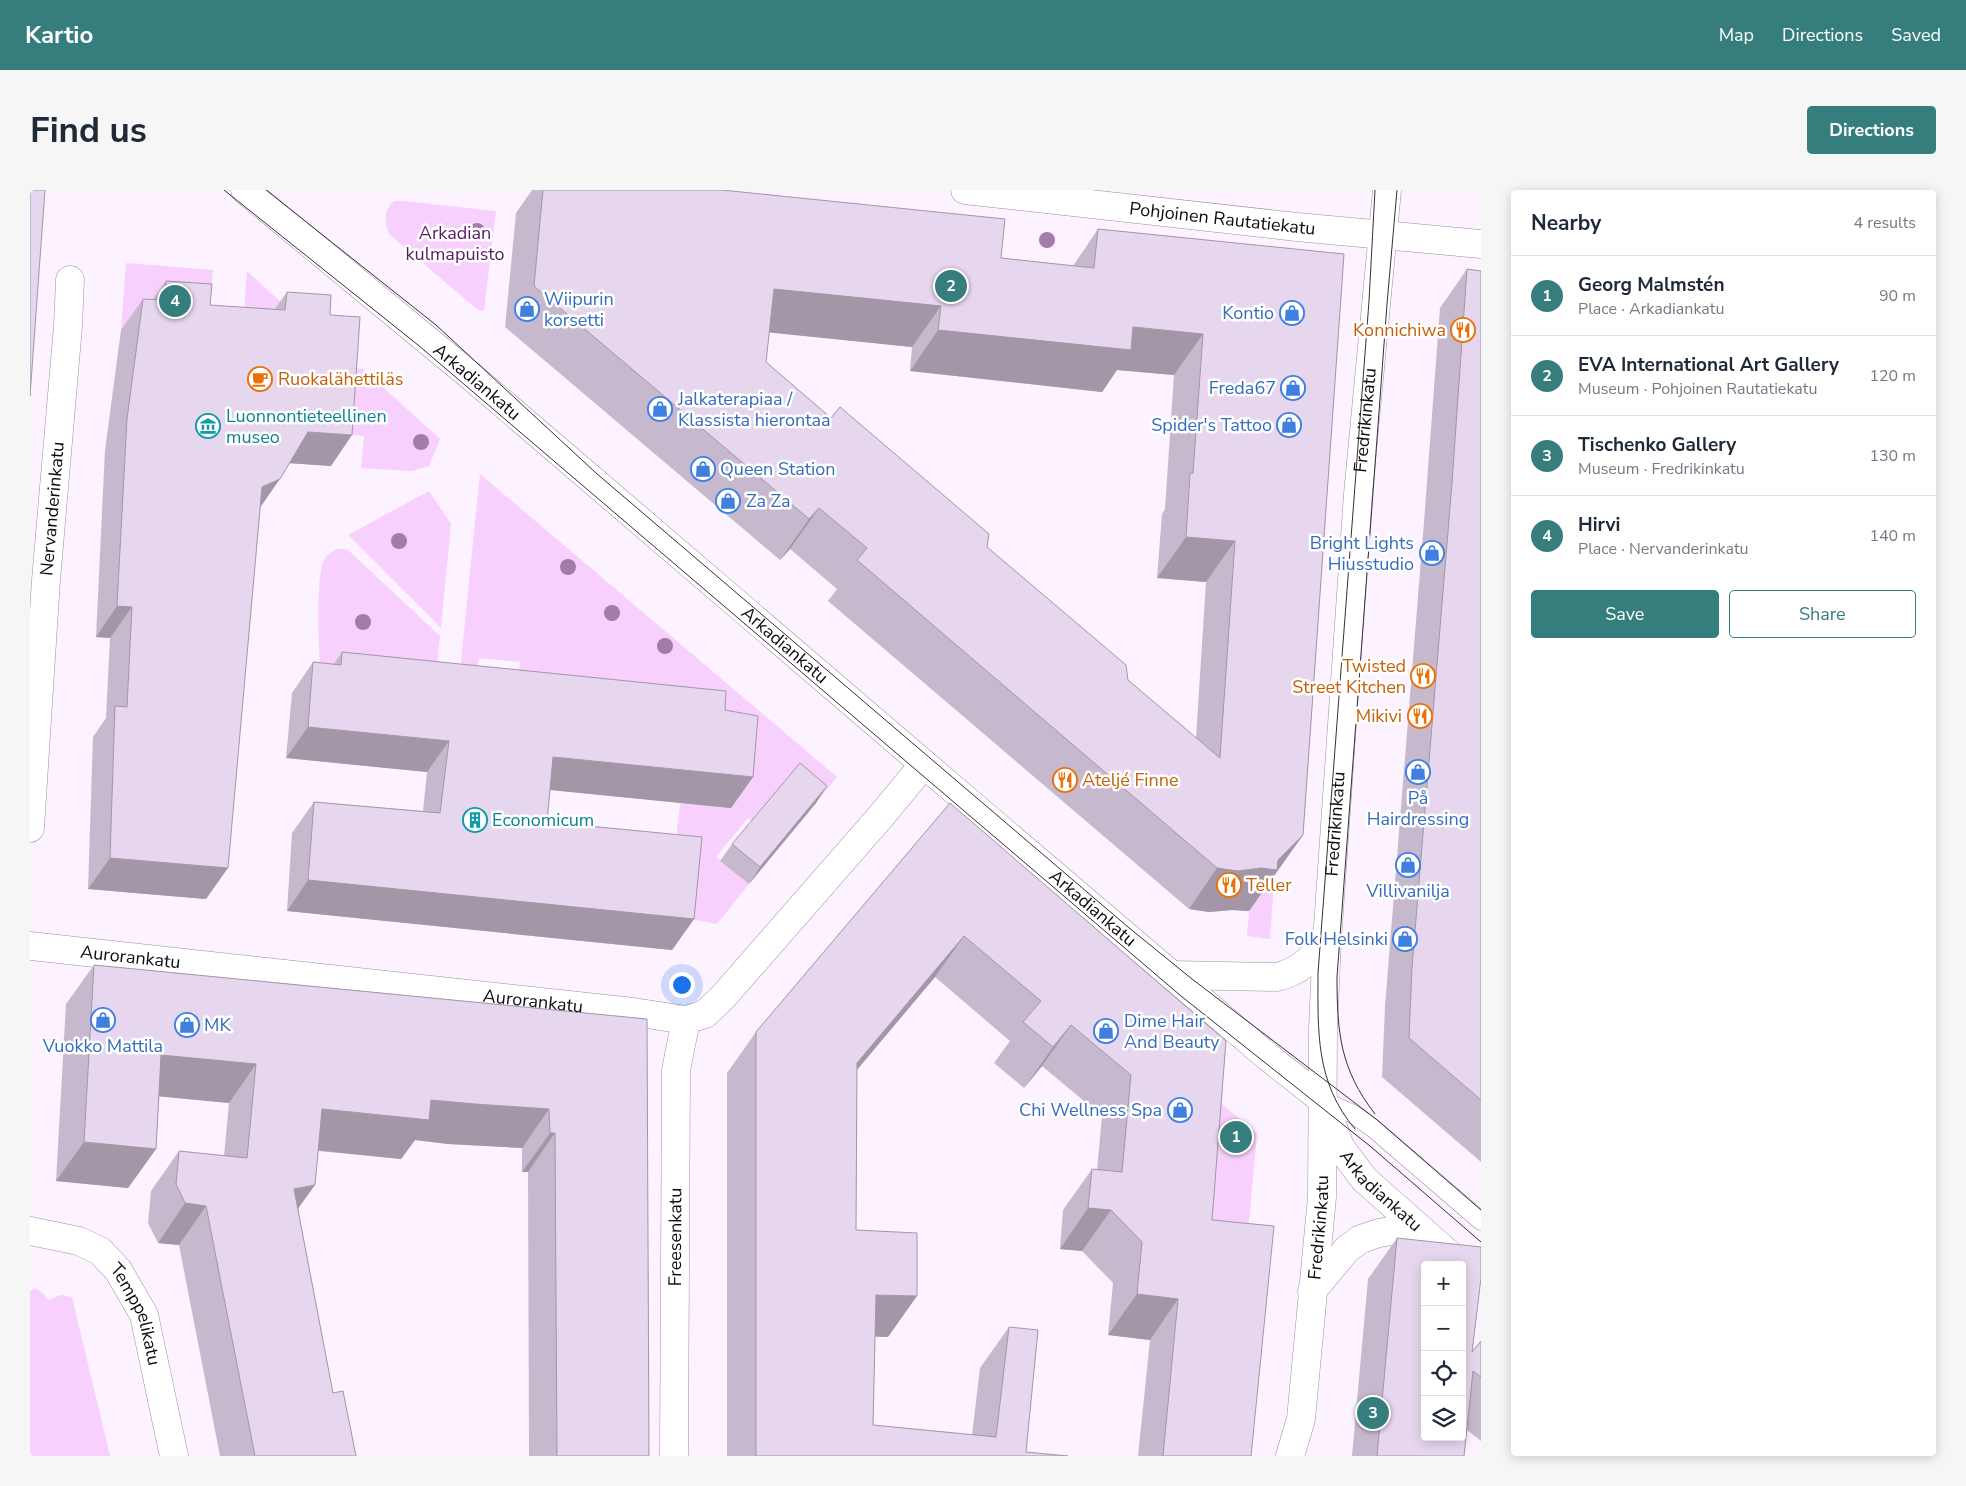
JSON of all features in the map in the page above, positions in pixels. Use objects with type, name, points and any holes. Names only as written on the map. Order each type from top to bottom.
[{"type":"street","name":"Arkadiankatu","points":[[245,190],[472,377],[1268,1058],[1324,1101],[1340,1147],[1364,1179],[1457,1261]]},
{"type":"street","name":"Pohjoinen Rautatiekatu","points":[[965,190],[1297,227],[1481,244]]},
{"type":"street","name":"Fredrikinkatu","points":[[1290,1456],[1301,1419],[1322,1197],[1323,1029],[1327,941],[1358,494],[1387,194]]},
{"type":"street","name":"Nervanderinkatu","points":[[30,828],[38,579],[68,326],[70,280]]},
{"type":"street","points":[[686,1020],[705,1014],[723,997],[924,764]]},
{"type":"street","points":[[1172,976],[1277,977],[1292,973],[1309,961],[1327,941]]},
{"type":"street","name":"Aurorankatu","points":[[30,946],[633,1012],[686,1020]]},
{"type":"street","name":"Freesenkatu","points":[[674,1456],[676,1070],[686,1020]]},
{"type":"street","points":[[1312,1291],[1347,1249],[1361,1239],[1401,1229],[1425,1233]]},
{"type":"street","name":"Temppelikatu","points":[[30,1231],[79,1241],[100,1251],[118,1270],[144,1315],[174,1456]]},
{"type":"street","name":"Arkadiankatu","points":[[1466,1269],[1481,1282]]},
{"type":"lane","name":"Arkadiankatu","points":[[1324,1101],[1354,1114],[1374,1129],[1481,1220]]},
{"type":"green space","name":"Arkadian kulmapuisto","points":[[394,201],[496,211],[484,310],[481,311],[472,305],[389,234],[386,225],[386,212]]},
{"type":"green space","points":[[126,263],[213,270],[208,337],[121,330]]},
{"type":"green space","points":[[247,271],[307,326],[242,339]]},
{"type":"green space","points":[[338,366],[363,369],[440,439],[429,466],[412,471],[361,468],[364,436],[333,433]]},
{"type":"green space","points":[[480,474],[837,777],[816,803],[788,780],[761,827],[748,818],[716,857],[749,884],[717,924],[676,916],[673,867],[680,803],[518,683],[520,662],[479,658],[476,673],[460,671]]},
{"type":"green space","points":[[429,491],[451,524],[441,628],[348,535]]},
{"type":"green space","points":[[337,549],[347,549],[440,636],[434,695],[321,683],[318,618],[320,581],[325,558]]},
{"type":"green space","points":[[1269,880],[1274,881],[1270,939],[1247,936],[1250,900]]},
{"type":"green space","points":[[1212,1096],[1257,1133],[1245,1267],[1189,1189]]},
{"type":"green space","points":[[35,1288],[44,1294],[48,1300],[61,1295],[72,1297],[110,1456],[30,1456],[30,1291]]},
{"type":"building","points":[[30,190],[45,190],[30,396]]},
{"type":"building","points":[[543,190],[722,190],[1005,219],[1001,258],[1094,268],[1098,229],[1344,254],[1303,835],[1278,860],[1277,870],[1261,868],[1238,871],[1217,868],[857,560],[867,548],[819,508],[809,519],[534,286]],"holes":[[[774,289],[941,306],[938,330],[1131,350],[1133,327],[1203,334],[1193,473],[1190,473],[1186,537],[1235,541],[1220,758],[1128,680],[1126,665],[987,547],[989,534],[840,407],[831,418],[766,362]]]},
{"type":"building","points":[[1467,269],[1481,271],[1481,1100],[1409,1038],[1412,967],[1452,483]]},
{"type":"building","points":[[166,281],[212,284],[210,305],[285,310],[287,292],[331,295],[330,315],[360,317],[352,435],[308,432],[280,479],[262,487],[228,868],[110,858],[115,706],[127,707],[132,607],[117,606],[127,419],[143,299],[164,300]]},
{"type":"building","name":"Economicum","points":[[342,652],[726,691],[725,710],[758,716],[753,777],[553,757],[547,822],[702,837],[694,919],[308,880],[314,802],[440,813],[449,741],[308,727],[313,662],[341,665]]},
{"type":"building","points":[[800,763],[827,786],[760,867],[732,844]]},
{"type":"building","points":[[950,803],[1226,1041],[1212,1220],[1274,1226],[1251,1456],[1163,1456],[1178,1299],[1137,1294],[1142,1242],[1111,1210],[1088,1208],[1092,1169],[1122,1172],[1131,1075],[1071,1025],[1053,1047],[1023,1022],[1041,1001],[964,936],[857,1063],[856,1230],[917,1233],[917,1296],[876,1295],[873,1425],[996,1437],[1009,1327],[1038,1330],[1026,1452],[1068,1456],[756,1456],[756,1032]]},
{"type":"building","points":[[94,965],[647,1019],[649,1456],[557,1456],[555,1133],[550,1133],[549,1109],[431,1100],[429,1120],[322,1109],[315,1185],[294,1189],[333,1393],[343,1391],[356,1456],[255,1456],[206,1206],[185,1203],[176,1184],[179,1151],[247,1158],[256,1064],[161,1055],[156,1149],[84,1142]]},
{"type":"building","points":[[1397,1238],[1481,1247],[1481,1278],[1472,1352],[1481,1341],[1481,1377],[1473,1371],[1466,1437],[1466,1261],[1421,1261],[1421,1441],[1466,1441],[1464,1456],[1377,1456]]},
{"type":"tram line","points":[[224,190],[418,345],[1181,996],[1370,1146],[1481,1242]]},
{"type":"tram line","points":[[266,190],[436,325],[596,473],[1128,927],[1192,979],[1376,1119],[1481,1210]]},
{"type":"tram line","points":[[1355,1129],[1332,1093],[1326,1074],[1319,1035],[1318,973],[1369,301],[1375,190]]},
{"type":"tram line","points":[[1375,1114],[1354,1081],[1343,1049],[1338,1015],[1337,977],[1397,190]]},
{"type":"place","name":"EVA International Art Gallery","points":[[951,286]]},
{"type":"place","name":"Hirvi","points":[[175,301]]},
{"type":"place","name":"Wiipurin korsetti","points":[[527,309]]},
{"type":"place","name":"Kontio","points":[[1292,313]]},
{"type":"place","name":"Konnichiwa","points":[[1463,330]]},
{"type":"place","name":"Ruokalähettiläs","points":[[260,379]]},
{"type":"place","name":"Freda67","points":[[1293,388]]},
{"type":"place","name":"Jalkaterapiaa / Klassista hierontaa","points":[[660,409]]},
{"type":"place","name":"Spider's Tattoo","points":[[1289,425]]},
{"type":"place","name":"Luonnontieteellinen museo","points":[[208,426]]},
{"type":"place","name":"Queen Station","points":[[703,469]]},
{"type":"place","name":"Za Za","points":[[728,501]]},
{"type":"place","name":"Bright Lights Hiusstudio","points":[[1432,553]]},
{"type":"place","name":"Twisted Street Kitchen","points":[[1423,676]]},
{"type":"place","name":"Mikivi","points":[[1420,716]]},
{"type":"place","name":"På Hairdressing","points":[[1418,772]]},
{"type":"place","name":"Ateljé Finne","points":[[1065,780]]},
{"type":"place","name":"Economicum","points":[[475,820]]},
{"type":"place","name":"Villivanilja","points":[[1408,865]]},
{"type":"place","name":"Teller","points":[[1229,885]]},
{"type":"place","name":"Folk Helsinki","points":[[1405,939]]},
{"type":"place","name":"Vuokko Mattila","points":[[103,1020]]},
{"type":"place","name":"MK","points":[[187,1025]]},
{"type":"place","name":"Dime Hair And Beauty","points":[[1106,1031]]},
{"type":"place","name":"Chi Wellness Spa","points":[[1180,1110]]},
{"type":"place","name":"Georg Malmstén","points":[[1236,1137]]},
{"type":"place","name":"Tischenko Gallery","points":[[1373,1413]]}]
